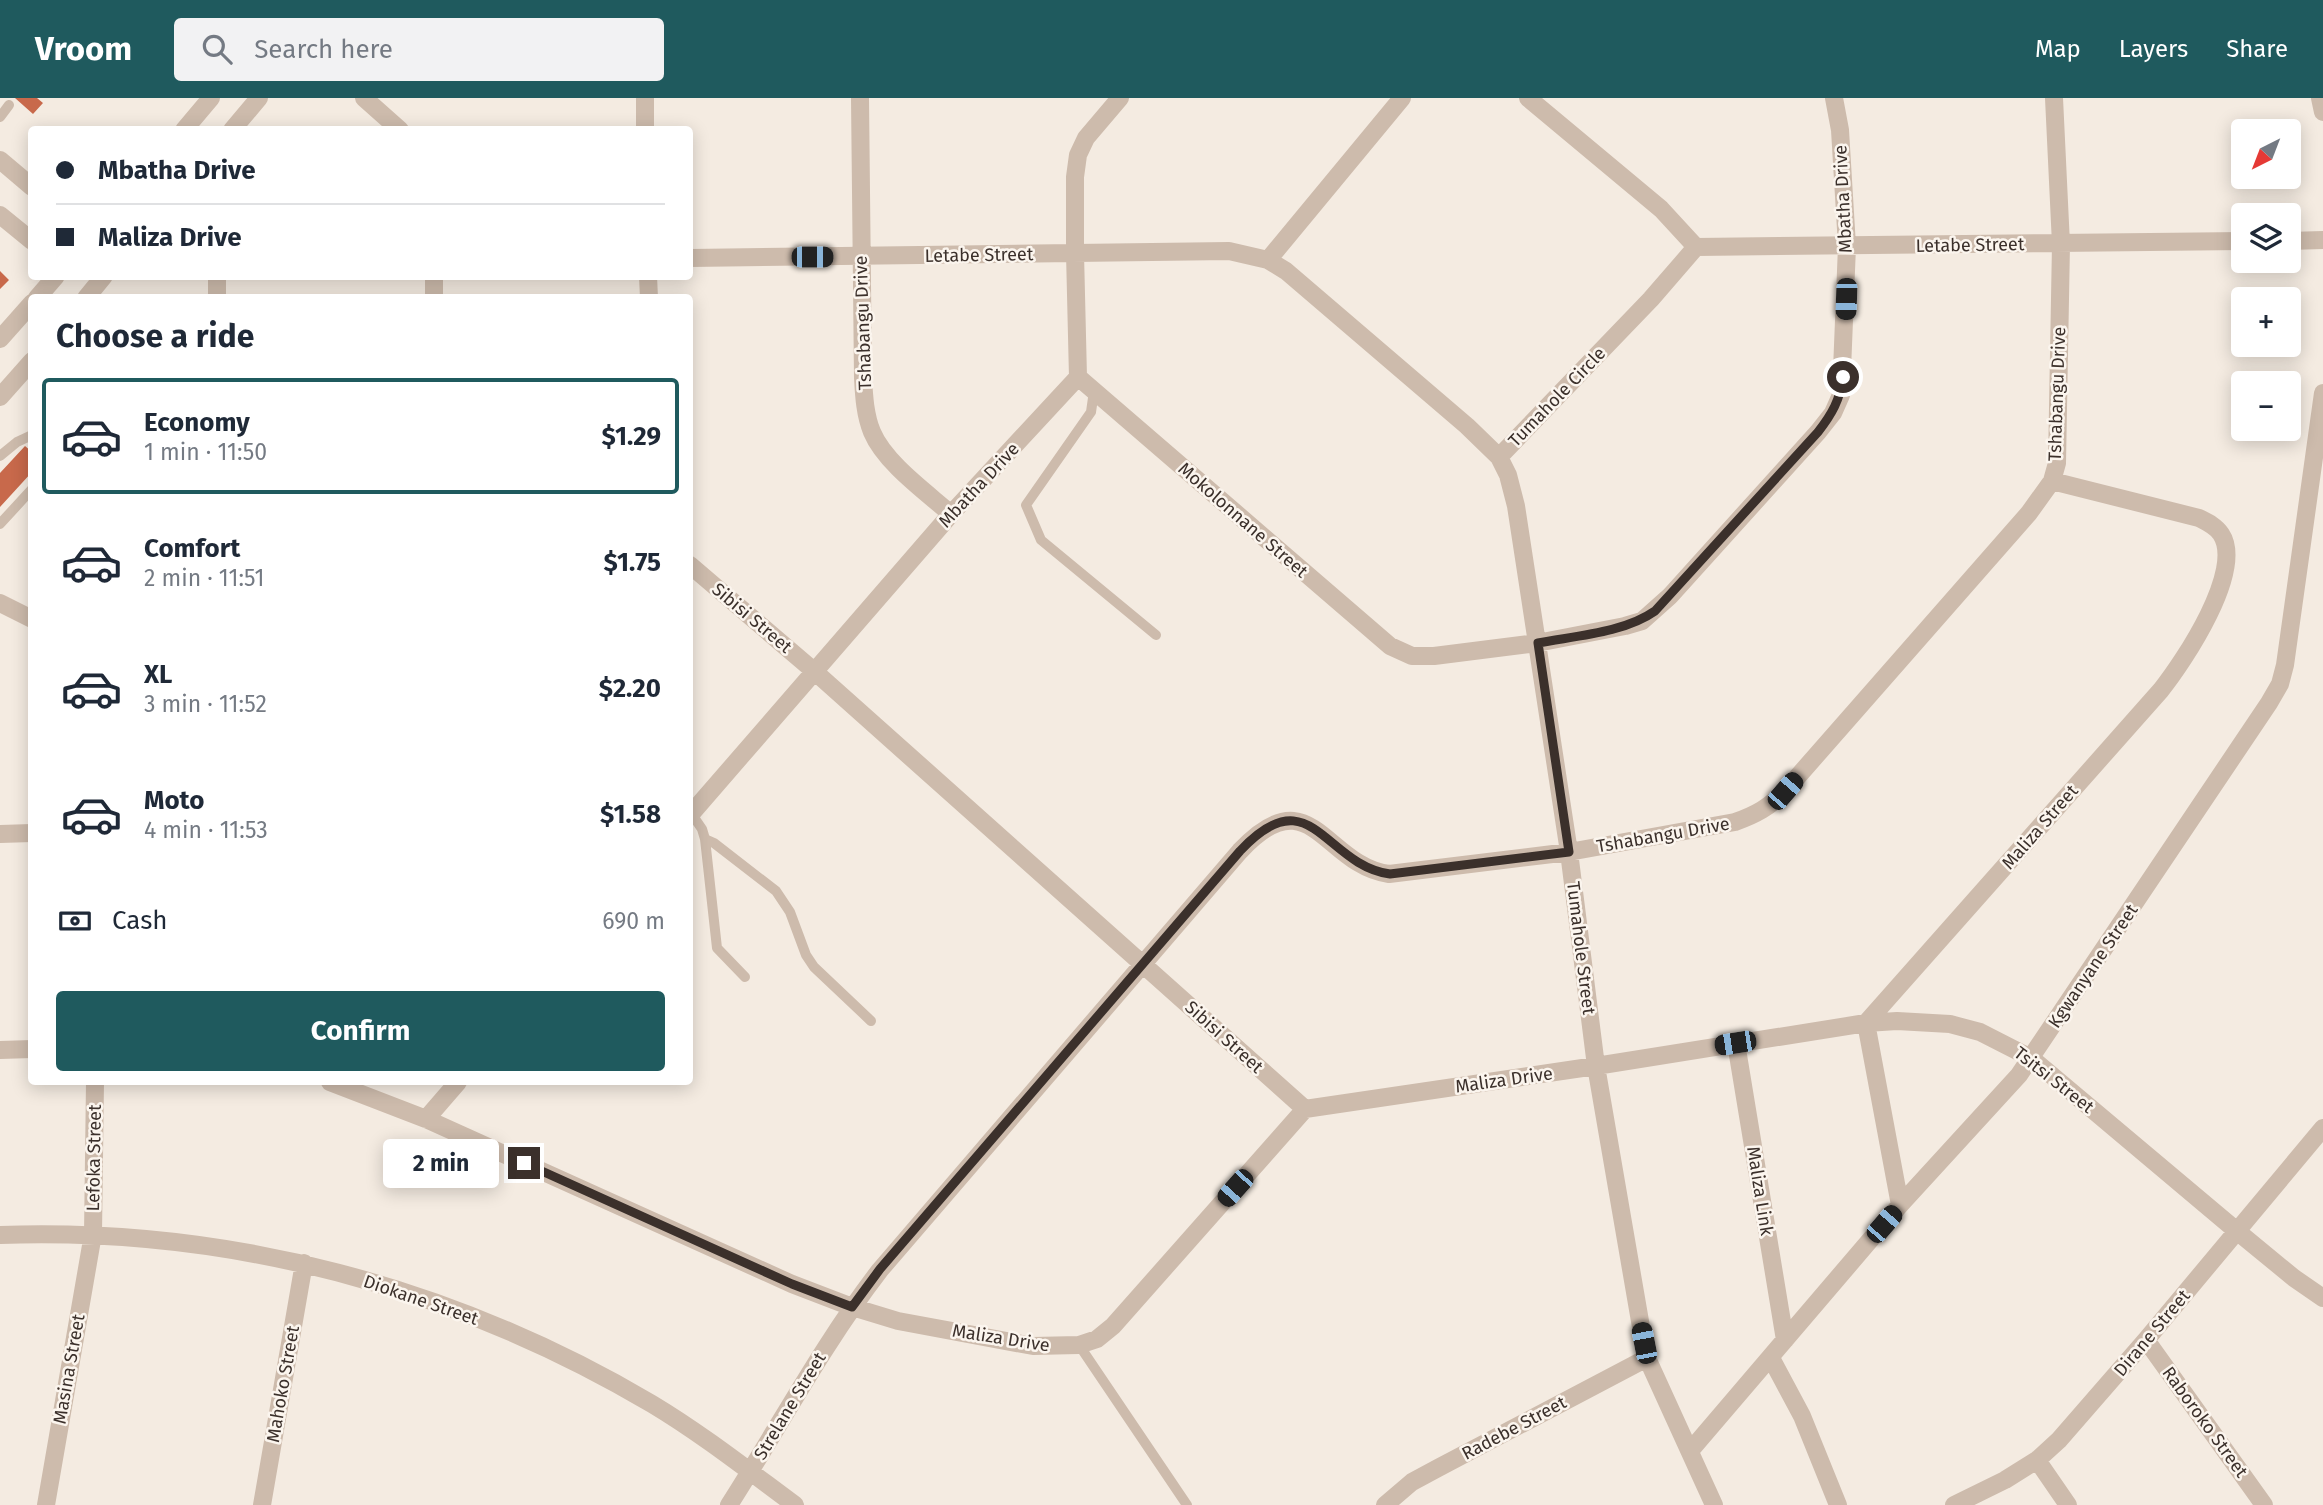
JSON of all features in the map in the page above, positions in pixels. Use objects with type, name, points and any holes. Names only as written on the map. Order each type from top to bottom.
[{"type":"street","points":[[187,126],[211,98]]},
{"type":"street","points":[[235,126],[259,98]]},
{"type":"street","points":[[364,98],[396,126]]},
{"type":"street","points":[[645,98],[645,126]]},
{"type":"street","name":"Tshabangu Drive","points":[[860,98],[865,407],[872,433],[901,470],[951,514]]},
{"type":"street","points":[[1078,377],[1075,177],[1078,155],[1086,138],[1120,98]]},
{"type":"street","points":[[1268,260],[1402,98]]},
{"type":"street","points":[[1528,98],[1661,209],[1696,247]]},
{"type":"street","name":"Mbatha Drive","points":[[1412,656],[1434,656],[1538,643],[1642,621],[1655,611],[1833,413],[1841,395],[1847,246],[1840,130],[1834,98]]},
{"type":"street","name":"Tshabangu Drive","points":[[852,1307],[880,1269],[1250,840],[1274,824],[1286,820],[1306,824],[1357,863],[1374,872],[1390,874],[1569,852],[1735,822],[1755,815],[1772,804],[2020,523],[2052,481],[2057,463],[2061,244],[2054,98]]},
{"type":"street","points":[[2320,98],[2323,113]]},
{"type":"street","points":[[0,160],[28,184]]},
{"type":"street","points":[[0,215],[28,238]]},
{"type":"street","points":[[2301,241],[2323,240]]},
{"type":"street","name":"Letabe Street","points":[[1696,247],[2231,242]]},
{"type":"street","name":"Tumahole Circle","points":[[1268,260],[1304,285],[1499,457],[1651,299],[1696,247]]},
{"type":"street","name":"Letabe Street","points":[[693,258],[1229,251],[1268,260]]},
{"type":"street","points":[[40,294],[53,280]]},
{"type":"street","points":[[89,294],[101,280]]},
{"type":"street","points":[[0,338],[28,307]]},
{"type":"street","points":[[0,397],[28,366]]},
{"type":"street","name":"Mbatha Drive","points":[[693,811],[951,514],[1078,377]]},
{"type":"street","name":"Mokolonnane Street","points":[[1078,377],[1390,646],[1412,656]]},
{"type":"street","name":"Kgwanyane Street","points":[[1690,1451],[1900,1205],[1980,1120],[2031,1058],[2255,726],[2280,684],[2285,664],[2323,393]]},
{"type":"street","name":"Tumahole Street","points":[[1499,457],[1508,475],[1516,506],[1569,852],[1596,1066],[1647,1358],[1714,1505]]},
{"type":"street","name":"Maliza Street","points":[[1866,1023],[2161,690],[2193,646],[2216,596],[2226,559],[2222,535],[2215,527],[2199,518],[2052,481]]},
{"type":"street","name":"Sibisi Street","points":[[693,568],[814,671],[1305,1109]]},
{"type":"street","points":[[0,603],[28,617]]},
{"type":"street","points":[[0,834],[28,833]]},
{"type":"street","name":"Tsitsi Street","points":[[1866,1023],[1897,1021],[1950,1024],[1980,1032],[2031,1058],[2238,1232],[2323,1298]]},
{"type":"street","points":[[1596,1066],[1866,1023],[1900,1205]]},
{"type":"street","name":"Maliza Link","points":[[1735,1043],[1784,1340]]},
{"type":"street","points":[[0,1050],[28,1049]]},
{"type":"street","name":"Maliza Drive","points":[[426,1119],[792,1284],[852,1307],[898,1321],[1032,1346],[1079,1345],[1097,1339],[1113,1326],[1305,1109],[1596,1066]]},
{"type":"street","name":"Lefoka Street","points":[[93,1234],[95,1085]]},
{"type":"street","points":[[338,1085],[426,1119],[455,1085]]},
{"type":"street","name":"Dirane Street","points":[[1954,1505],[2005,1480],[2037,1460],[2085,1412],[2323,1128]]},
{"type":"street","name":"Diokane Street","points":[[0,1235],[93,1234],[229,1249],[304,1263],[466,1313],[597,1373],[655,1406],[796,1505]]},
{"type":"street","name":"Masina Street","points":[[46,1505],[93,1234]]},
{"type":"street","name":"Mahoko Street","points":[[262,1505],[304,1263]]},
{"type":"street","name":"Strelane Street","points":[[729,1505],[852,1307]]},
{"type":"street","name":"Raboroko Street","points":[[2146,1340],[2264,1505]]},
{"type":"street","name":"Radebe Street","points":[[1385,1505],[1412,1482],[1647,1358]]},
{"type":"street","points":[[1771,1358],[1802,1416],[1838,1505]]},
{"type":"street","points":[[2037,1460],[2068,1505]]},
{"type":"lane","points":[[0,117],[9,105]]},
{"type":"lane","points":[[1094,391],[1091,412],[1026,505],[1041,540],[1156,635]]},
{"type":"lane","points":[[0,456],[28,437]]},
{"type":"lane","points":[[0,524],[28,493]]},
{"type":"lane","points":[[693,818],[702,829],[705,839],[717,948],[745,977]]},
{"type":"lane","points":[[705,839],[721,848],[776,891],[790,912],[806,955],[814,967],[871,1021]]},
{"type":"lane","points":[[1079,1345],[1188,1505]]},
{"type":"building","points":[[15,98],[37,98],[43,103],[33,114]]},
{"type":"building","points":[[0,271],[9,280],[0,289]]},
{"type":"building","points":[[25,446],[28,449],[28,476],[0,507],[0,473]]},
{"type":"route","points":[[524,1163],[792,1284],[852,1307],[880,1269],[1240,851],[1262,831],[1286,820],[1306,824],[1357,863],[1374,872],[1390,874],[1569,852],[1538,643],[1625,626],[1642,621],[1655,611],[1818,432],[1833,413],[1841,395],[1843,377]]}]
